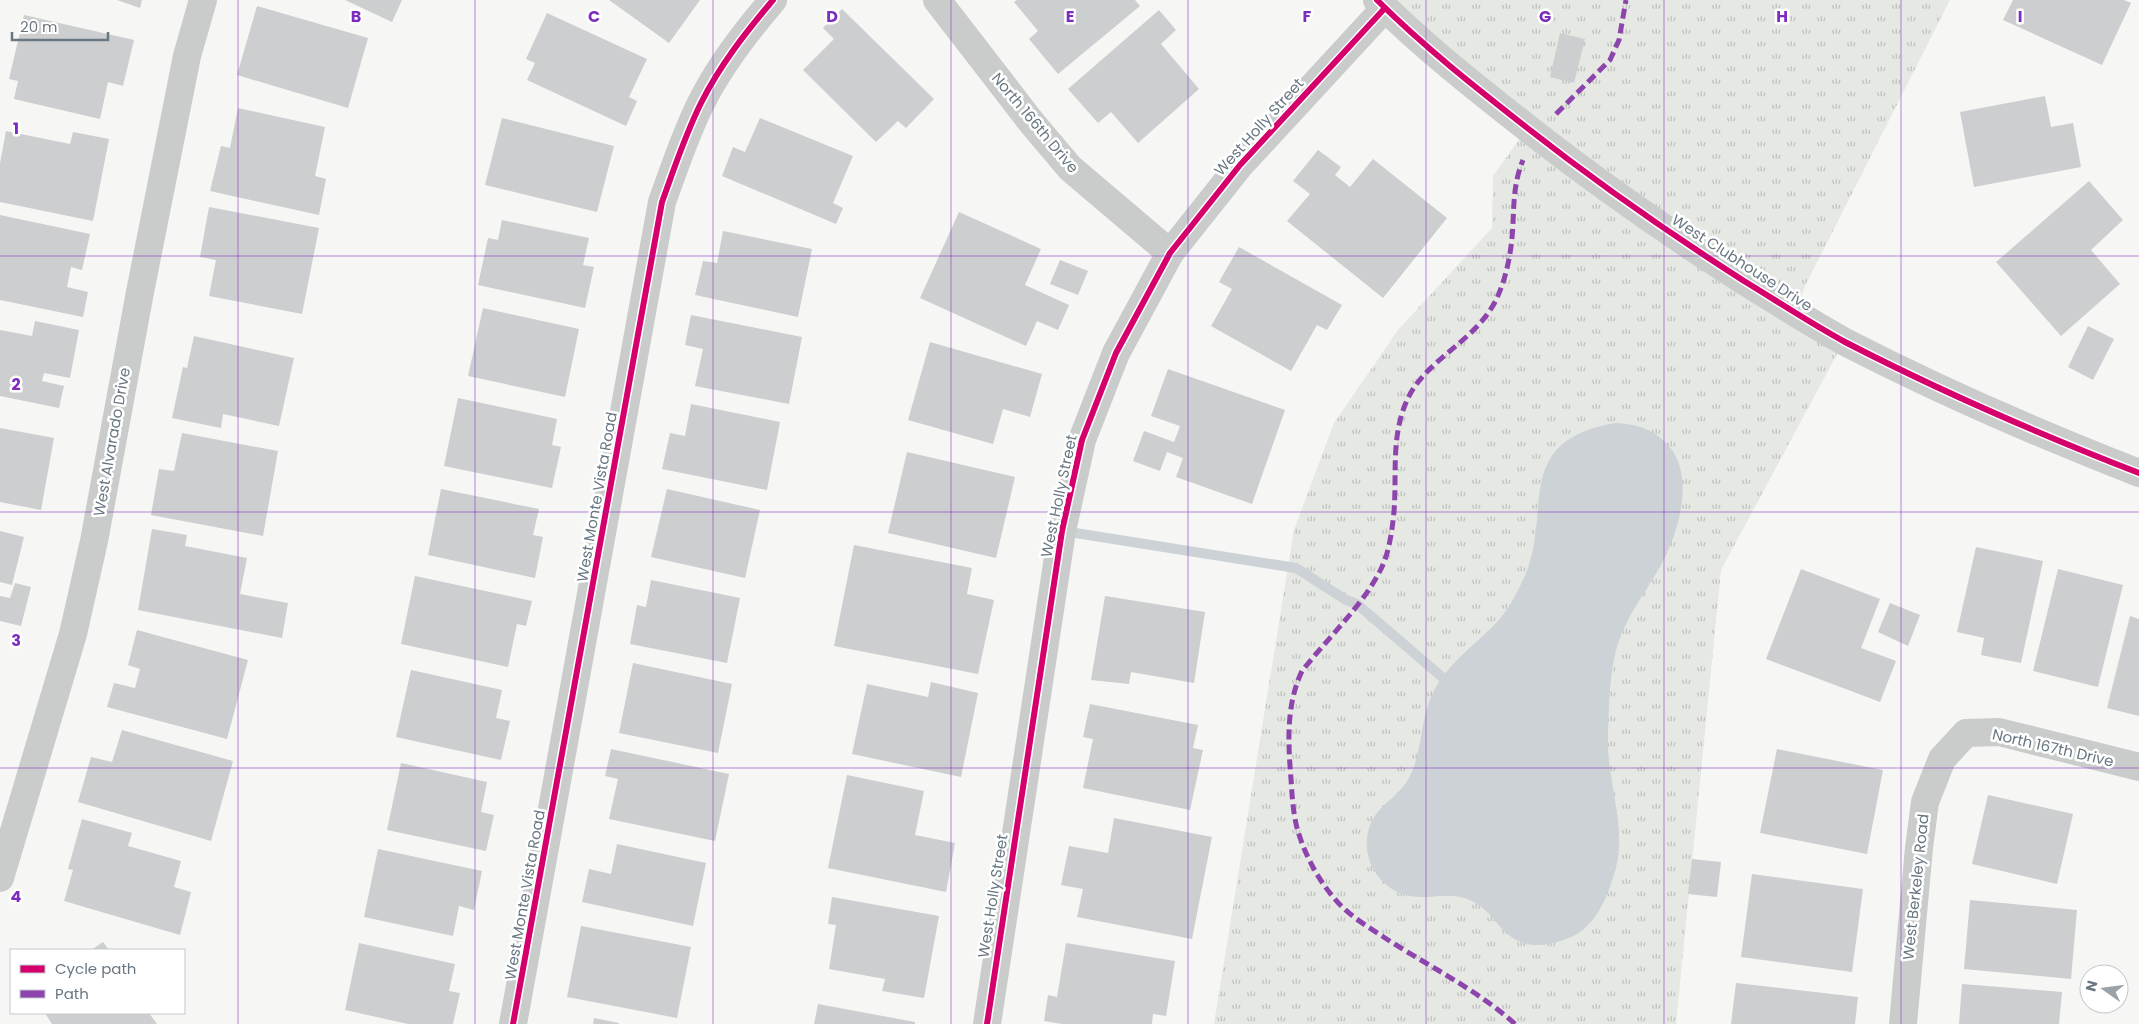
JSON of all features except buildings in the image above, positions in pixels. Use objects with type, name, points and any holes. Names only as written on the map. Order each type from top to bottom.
[{"type":"street","name":"West Alvarado Drive","points":[[0,878],[73,634],[94,541],[186,56],[203,0]]},
{"type":"street","name":"West Monte Vista Road","points":[[513,1024],[662,202],[701,102],[738,41],[773,0]]},
{"type":"street","name":"North 166th Drive","points":[[937,0],[1032,123],[1070,168],[1170,253]]},
{"type":"street","name":"West Holly Street","points":[[987,1024],[1062,531],[1082,440],[1116,353],[1170,253],[1240,164],[1381,4]]},
{"type":"street","name":"West Clubhouse Drive","points":[[1381,4],[1485,96],[1538,137],[1702,254],[1795,313],[1844,341],[1989,411],[2062,443],[2139,473]]},
{"type":"street","name":"North 167th Drive","points":[[1966,733],[1999,732],[2139,767]]},
{"type":"street","name":"West Berkeley Road","points":[[1903,1024],[1925,802],[1942,759],[1966,733]]},
{"type":"green space","points":[[1377,0],[1950,0],[1806,284],[1795,312],[1844,341],[1721,570],[1676,1024],[1214,1024],[1294,530],[1334,423],[1398,330],[1492,228],[1493,176],[1527,128]]},
{"type":"shaded area","points":[[1615,423],[1645,428],[1657,435],[1669,446],[1677,459],[1681,473],[1683,488],[1682,504],[1679,520],[1668,550],[1626,625],[1614,658],[1610,691],[1608,750],[1619,827],[1619,843],[1617,863],[1606,897],[1591,922],[1577,934],[1548,944],[1524,943],[1514,939],[1505,932],[1491,916],[1473,901],[1455,896],[1411,896],[1395,891],[1382,881],[1372,867],[1367,849],[1368,834],[1377,813],[1401,789],[1409,778],[1417,756],[1427,710],[1436,687],[1456,661],[1500,618],[1522,582],[1531,556],[1536,531],[1541,484],[1548,464],[1560,446],[1582,432]]},
{"type":"waterway","points":[[1063,531],[1296,568],[1346,600],[1357,604],[1442,677]]},
{"type":"marked path","points":[[1556,114],[1610,60],[1619,40],[1626,0]]},
{"type":"marked path","points":[[1515,1024],[1484,999],[1363,923],[1339,904],[1328,890],[1312,865],[1303,847],[1297,828],[1292,797],[1289,724],[1293,697],[1302,671],[1365,595],[1386,558],[1393,521],[1396,448],[1400,419],[1405,405],[1413,389],[1423,376],[1475,329],[1496,300],[1500,291],[1510,253],[1515,192],[1523,160]]},
{"type":"cycle path","points":[[513,1024],[662,202],[690,127],[708,89],[734,49],[773,0]]},
{"type":"cycle path","points":[[1377,0],[1450,66],[1579,168],[1688,244],[1806,320],[1917,378],[2064,443],[2139,473]]},
{"type":"cycle path","points":[[987,1024],[1062,531],[1082,440],[1116,353],[1170,253],[1240,165],[1385,8]]}]
